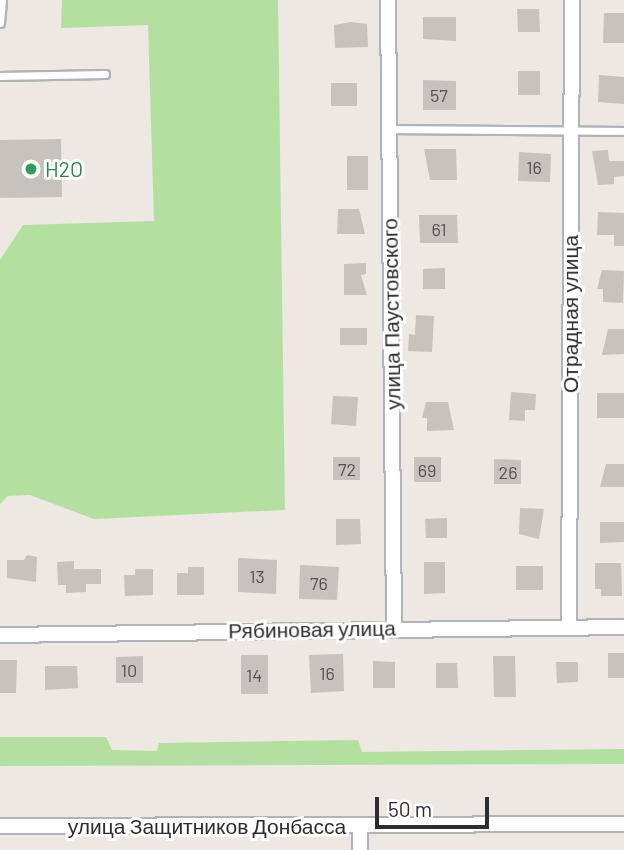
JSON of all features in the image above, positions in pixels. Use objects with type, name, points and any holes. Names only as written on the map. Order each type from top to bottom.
[{"type":"street","name":"улица Паустовского","points":[[388,0],[394,628]]},
{"type":"street","name":"Отрадная улица","points":[[569,628],[572,0]]},
{"type":"street","name":"Рябиновая улица","points":[[0,635],[624,627]]},
{"type":"street","name":"улица Защитников Донбасса","points":[[0,826],[624,824]]},
{"type":"street","points":[[360,826],[360,850]]},
{"type":"lane","points":[[0,23],[2,0]]},
{"type":"lane","points":[[0,76],[105,74]]},
{"type":"lane","points":[[389,129],[624,131]]},
{"type":"green space","points":[[62,0],[278,0],[285,510],[94,519],[30,495],[8,496],[0,504],[0,260],[23,225],[154,221],[148,25],[61,28]]},
{"type":"green space","points":[[0,737],[106,737],[112,750],[157,751],[159,743],[358,740],[362,752],[624,749],[624,764],[0,766]]},
{"type":"building","points":[[517,9],[539,9],[540,32],[518,32]]},
{"type":"building","points":[[604,13],[624,13],[624,43],[603,43]]},
{"type":"building","points":[[423,17],[456,17],[456,41],[423,39]]},
{"type":"building","points":[[351,22],[367,24],[368,47],[335,48],[334,25]]},
{"type":"building","points":[[518,71],[540,71],[540,95],[518,95]]},
{"type":"building","points":[[599,75],[624,77],[624,104],[598,102]]},
{"type":"building","points":[[423,80],[456,81],[456,110],[423,110]]},
{"type":"building","points":[[331,83],[357,83],[357,106],[331,106]]},
{"type":"building","name":"H2O","points":[[61,139],[62,197],[0,198],[0,140]]},
{"type":"building","points":[[424,149],[456,149],[457,180],[430,180]]},
{"type":"building","points":[[608,150],[609,161],[624,161],[624,176],[614,177],[614,184],[598,185],[592,151]]},
{"type":"building","points":[[519,152],[551,154],[550,182],[518,181]]},
{"type":"building","points":[[347,156],[368,156],[368,190],[347,190]]},
{"type":"building","points":[[338,209],[359,209],[365,234],[337,234]]},
{"type":"building","points":[[598,212],[624,213],[624,246],[614,246],[614,235],[597,235]]},
{"type":"building","points":[[419,215],[457,215],[458,243],[420,243]]},
{"type":"building","points":[[366,263],[366,274],[361,275],[367,295],[344,295],[344,264]]},
{"type":"building","points":[[445,268],[445,289],[423,289],[423,269]]},
{"type":"building","points":[[602,270],[624,271],[623,303],[603,302],[603,289],[597,289]]},
{"type":"building","points":[[416,315],[434,316],[432,352],[408,351],[409,334],[415,335]]},
{"type":"building","points":[[340,328],[367,328],[367,345],[340,345]]},
{"type":"building","points":[[608,329],[624,329],[624,354],[602,355]]},
{"type":"building","points":[[511,392],[536,394],[535,410],[525,410],[525,421],[509,420]]},
{"type":"building","points":[[597,393],[624,393],[624,418],[597,418]]},
{"type":"building","points":[[333,396],[358,397],[356,426],[331,424]]},
{"type":"building","points":[[426,402],[448,402],[454,430],[427,431],[427,418],[422,418]]},
{"type":"building","points":[[333,457],[360,457],[360,480],[333,480]]},
{"type":"building","points":[[414,457],[441,457],[441,482],[414,482]]},
{"type":"building","points":[[494,459],[521,460],[521,484],[494,484]]},
{"type":"building","points":[[606,464],[624,464],[624,487],[600,487]]},
{"type":"building","points":[[520,508],[544,509],[539,539],[519,534]]},
{"type":"building","points":[[447,518],[447,538],[426,538],[425,519]]},
{"type":"building","points":[[336,519],[360,519],[361,544],[336,545]]},
{"type":"building","points":[[600,522],[624,522],[624,542],[600,543]]},
{"type":"building","points":[[27,555],[37,557],[36,582],[7,578],[7,560],[24,560]]},
{"type":"building","points":[[238,558],[277,560],[276,594],[238,592]]},
{"type":"building","points":[[74,561],[74,569],[101,569],[101,584],[86,584],[86,592],[66,593],[66,585],[58,585],[57,562]]},
{"type":"building","points":[[424,562],[445,562],[445,593],[424,594]]},
{"type":"building","points":[[595,563],[621,563],[622,596],[601,596],[601,589],[595,589]]},
{"type":"building","points":[[300,565],[339,567],[337,600],[299,599]]},
{"type":"building","points":[[516,566],[543,566],[543,590],[516,590]]},
{"type":"building","points":[[188,567],[204,567],[204,595],[177,595],[177,573],[188,573]]},
{"type":"building","points":[[135,569],[153,569],[153,595],[125,596],[124,575],[135,575]]},
{"type":"building","points":[[608,653],[624,653],[624,678],[608,678]]},
{"type":"building","points":[[343,654],[344,691],[311,693],[309,655]]},
{"type":"building","points":[[241,655],[268,655],[268,694],[241,694]]},
{"type":"building","points":[[143,656],[143,683],[116,683],[116,657]]},
{"type":"building","points":[[493,656],[515,656],[516,697],[494,697]]},
{"type":"building","points":[[0,660],[17,660],[16,693],[0,693]]},
{"type":"building","points":[[373,661],[395,662],[395,688],[373,688]]},
{"type":"building","points":[[556,662],[578,662],[578,682],[557,683]]},
{"type":"building","points":[[436,663],[457,663],[458,688],[436,688]]},
{"type":"building","points":[[45,666],[77,666],[78,688],[45,690]]},
{"type":"place","name":"H2O","points":[[31,169]]}]
